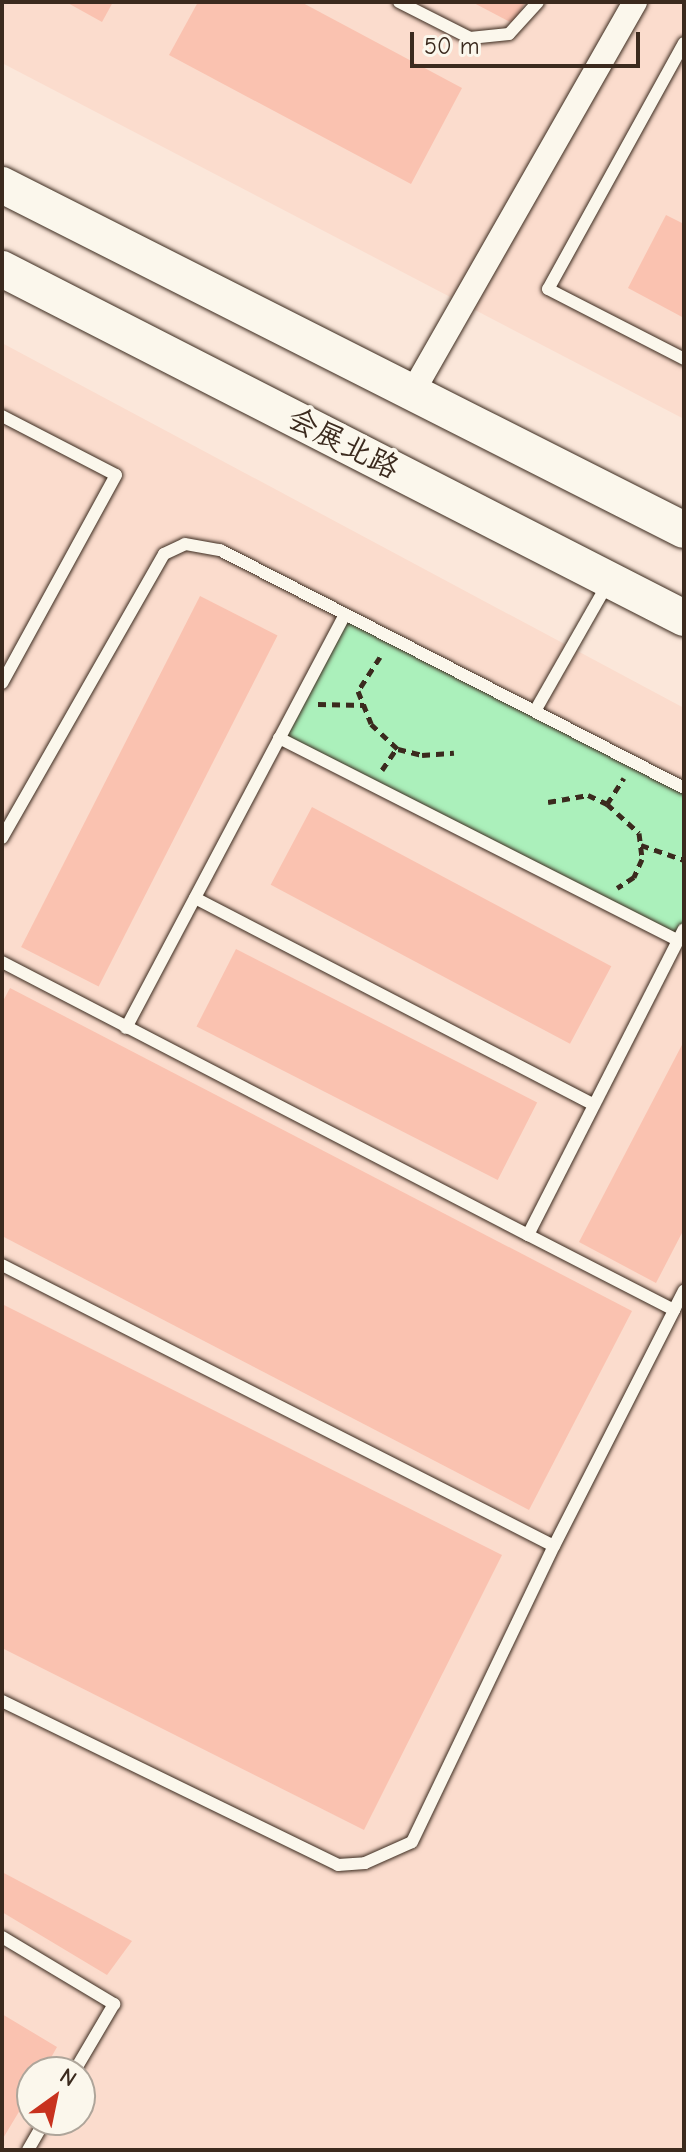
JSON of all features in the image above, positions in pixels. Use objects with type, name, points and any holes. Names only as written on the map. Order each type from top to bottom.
[{"type":"main road","points":[[2,185],[684,530]]},
{"type":"main road","name":"会展北路","points":[[2,269],[684,618]]},
{"type":"street","points":[[412,393],[635,2]]},
{"type":"lane","points":[[399,2],[470,38],[509,34],[538,2]]},
{"type":"lane","points":[[684,43],[548,289],[684,359]]},
{"type":"lane","points":[[2,416],[116,475],[2,683]]},
{"type":"lane","points":[[2,838],[164,554],[185,544],[220,550],[684,788]]},
{"type":"lane","points":[[535,711],[610,580]]},
{"type":"lane","points":[[126,1028],[345,614]]},
{"type":"lane","points":[[279,738],[586,893],[681,935],[528,1235]]},
{"type":"lane","points":[[195,898],[594,1105]]},
{"type":"lane","points":[[2,962],[674,1310]]},
{"type":"lane","points":[[2,1265],[554,1546]]},
{"type":"lane","points":[[2,1701],[338,1865],[365,1863],[412,1842],[554,1546],[684,1290]]},
{"type":"lane","points":[[2,1937],[114,2004],[83,2056]]},
{"type":"path","points":[[401,643],[373,661],[358,691],[371,724],[398,749],[422,755],[454,753]]},
{"type":"path","points":[[297,704],[364,705]]},
{"type":"path","points":[[607,804],[633,762]]},
{"type":"path","points":[[548,802],[588,795],[607,804],[639,833],[642,859],[634,877],[611,892],[586,893]]},
{"type":"path","points":[[641,845],[684,860]]},
{"type":"shaded area","points":[[2,2],[684,2],[684,419],[2,63]]},
{"type":"shaded area","points":[[2,343],[684,708],[684,2150],[2,2150]]},
{"type":"green space","points":[[345,614],[684,788],[684,929],[678,940],[279,738]]},
{"type":"building","points":[[66,2],[113,2],[102,22]]},
{"type":"building","points":[[198,2],[301,2],[462,88],[411,184],[169,55]]},
{"type":"building","points":[[472,2],[525,2],[514,24]]},
{"type":"building","points":[[666,215],[684,224],[684,318],[628,288]]},
{"type":"building","points":[[200,596],[278,635],[99,987],[21,947]]},
{"type":"building","points":[[312,807],[611,966],[570,1044],[271,885]]},
{"type":"building","points":[[236,949],[537,1102],[498,1180],[197,1027]]},
{"type":"building","points":[[10,988],[632,1311],[529,1510],[2,1236],[2,1003]]},
{"type":"building","points":[[684,1041],[684,1229],[656,1283],[579,1242]]},
{"type":"building","points":[[2,1304],[502,1555],[364,1830],[2,1648]]},
{"type":"building","points":[[2,1872],[132,1941],[107,1975],[2,1912]]},
{"type":"building","points":[[2,2014],[57,2047],[52,2056],[16,2056],[16,2117],[2,2140]]}]
